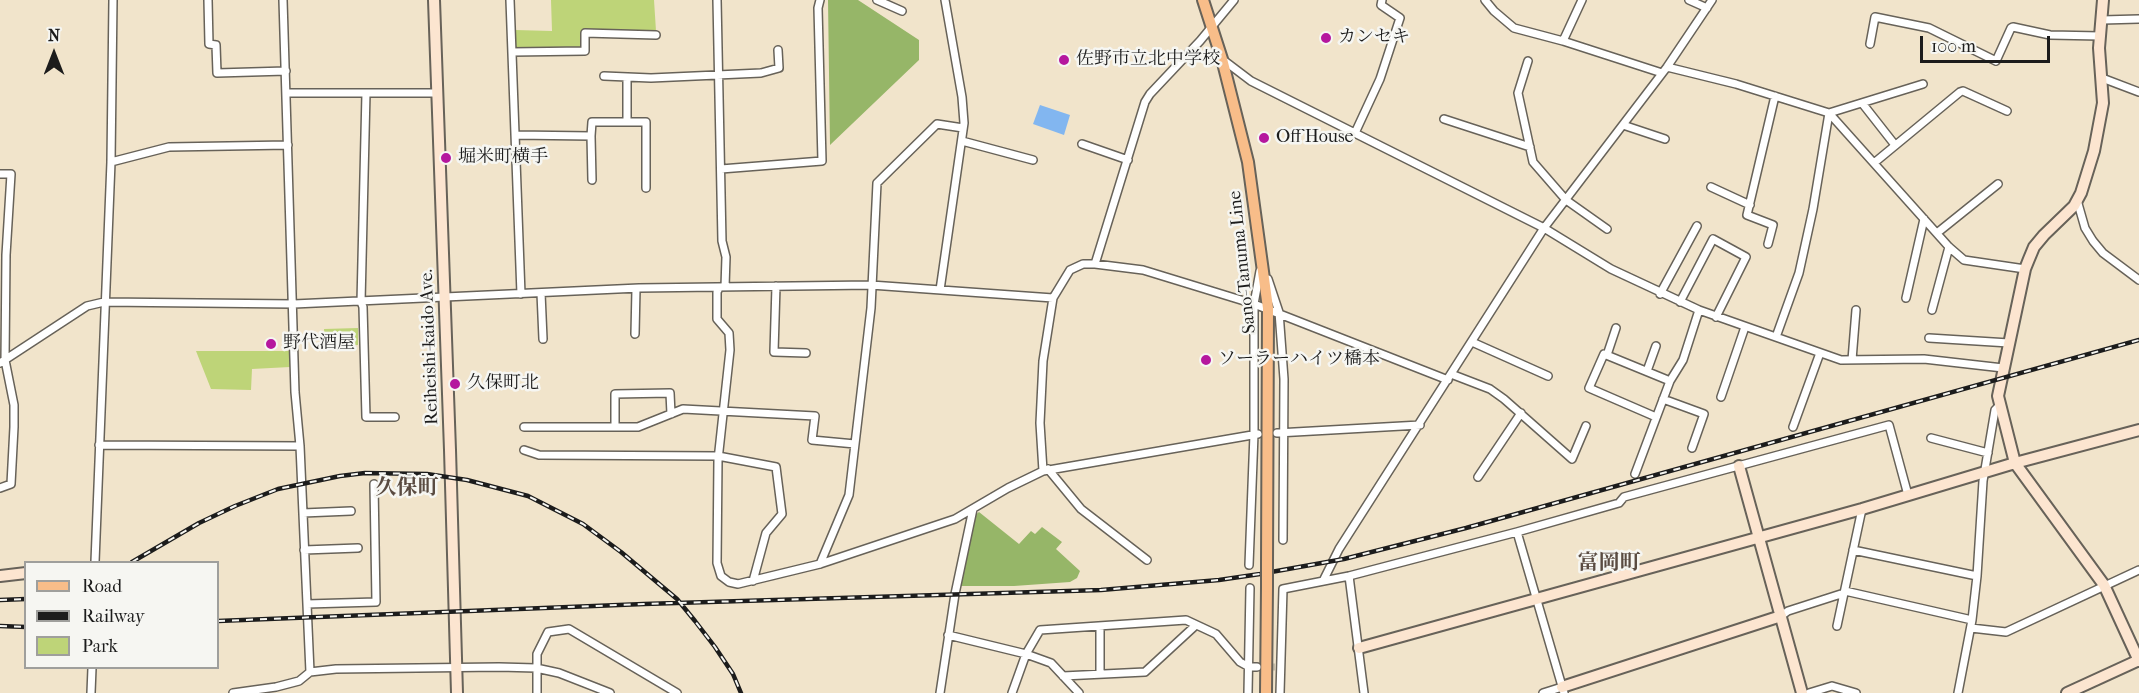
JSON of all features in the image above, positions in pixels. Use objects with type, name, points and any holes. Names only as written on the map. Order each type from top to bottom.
[{"type":"main road","name":"Sano-Tanuma Line","points":[[1203,0],[1213,26],[1248,162],[1262,259],[1273,310],[1266,693]]},
{"type":"street","points":[[95,561],[111,162],[113,0]]},
{"type":"street","points":[[208,0],[209,44],[216,45],[217,73],[286,71]]},
{"type":"street","points":[[283,0],[295,392],[300,446],[310,672]]},
{"type":"street","name":"Reiheishi-kaido Ave.","points":[[434,0],[457,693]]},
{"type":"street","points":[[510,0],[521,294]]},
{"type":"street","points":[[717,0],[722,241],[726,257],[722,287],[717,292],[717,319],[729,333],[730,350],[718,456],[717,563],[721,576],[729,582],[738,584],[820,564],[955,519],[1008,488],[1046,470],[1256,434]]},
{"type":"street","points":[[721,169],[822,162],[818,8],[820,0]]},
{"type":"street","points":[[877,0],[902,11]]},
{"type":"street","points":[[940,290],[963,128],[962,97],[945,0]]},
{"type":"street","points":[[1095,264],[1145,102],[1234,0]]},
{"type":"street","points":[[1355,133],[1380,79],[1400,18],[1381,5],[1382,0]]},
{"type":"street","points":[[1485,0],[1514,28],[1664,70],[1775,96],[1829,113],[1949,247],[1964,260],[2025,269]]},
{"type":"street","points":[[1563,41],[1582,0]]},
{"type":"street","points":[[1689,0],[1707,8]]},
{"type":"street","points":[[1323,581],[1339,549],[1544,228],[1664,70],[1712,0]]},
{"type":"street","points":[[2067,693],[2139,660],[2104,585],[2015,463],[2000,405],[1998,388],[2025,269],[2034,247],[2074,207],[2094,151],[2103,103],[2100,36],[2103,0]]},
{"type":"street","points":[[1870,44],[1875,17],[1929,28],[1996,61],[2013,27],[2050,36],[2100,36]]},
{"type":"street","points":[[2102,20],[2139,19]]},
{"type":"street","points":[[512,52],[585,51],[585,33],[656,35]]},
{"type":"street","points":[[604,76],[651,78],[761,73],[780,68],[778,50]]},
{"type":"street","points":[[1222,60],[1251,81],[1544,228],[1611,269],[1660,294],[1716,317],[1841,360],[1924,359],[2003,368]]},
{"type":"street","points":[[1528,61],[1518,93],[1533,162],[1566,200],[1607,229]]},
{"type":"street","points":[[627,77],[627,122]]},
{"type":"street","points":[[2102,78],[2139,92]]},
{"type":"street","points":[[1829,113],[1923,84]]},
{"type":"street","points":[[1874,162],[1960,92],[1963,91],[2007,111]]},
{"type":"street","points":[[286,93],[437,93]]},
{"type":"street","points":[[366,93],[361,302],[366,417],[395,417]]},
{"type":"street","points":[[1768,244],[1773,225],[1748,215],[1775,96]]},
{"type":"street","points":[[1862,103],[1895,145]]},
{"type":"street","points":[[1776,337],[1799,273],[1813,209],[1829,113]]},
{"type":"street","points":[[1444,119],[1530,147]]},
{"type":"street","points":[[592,180],[592,122],[646,122],[646,188]]},
{"type":"street","points":[[820,564],[849,495],[871,308],[878,183],[937,124],[963,128]]},
{"type":"street","points":[[1623,125],[1665,139]]},
{"type":"street","points":[[515,135],[591,136]]},
{"type":"street","points":[[962,141],[1033,160]]},
{"type":"street","points":[[1082,144],[1128,160]]},
{"type":"street","points":[[111,162],[169,147],[288,145]]},
{"type":"street","points":[[0,174],[11,174],[2,361],[10,383],[14,427],[11,484],[0,488]]},
{"type":"street","points":[[1937,233],[1998,184]]},
{"type":"street","points":[[1711,187],[1750,205]]},
{"type":"street","points":[[2077,200],[2085,228],[2093,241],[2103,253],[2139,280]]},
{"type":"street","points":[[1906,298],[1924,219]]},
{"type":"street","points":[[1660,294],[1697,226]]},
{"type":"street","points":[[1680,302],[1713,239],[1746,256],[1716,317]]},
{"type":"street","points":[[1932,310],[1949,247]]},
{"type":"street","points":[[1249,565],[1256,434],[1254,304],[1262,259]]},
{"type":"street","points":[[1147,560],[1081,509],[1046,470],[1040,423],[1043,361],[1053,298],[1070,270],[1083,264],[1143,270],[1254,304],[1490,390],[1521,413],[1572,459],[1586,426]]},
{"type":"street","points":[[2,361],[87,306],[104,302],[294,304],[636,288],[871,285],[1053,298]]},
{"type":"street","points":[[776,286],[774,352],[806,353]]},
{"type":"street","points":[[634,334],[636,288]]},
{"type":"street","points":[[541,293],[543,339]]},
{"type":"street","points":[[1273,310],[1284,379],[1280,433],[1283,540]]},
{"type":"street","points":[[1635,474],[1670,381],[1683,360],[1699,310]]},
{"type":"street","points":[[1852,360],[1856,310]]},
{"type":"street","points":[[1721,397],[1745,327]]},
{"type":"street","points":[[1607,356],[1616,328]]},
{"type":"street","points":[[1929,338],[2009,343]]},
{"type":"street","points":[[1472,342],[1548,376]]},
{"type":"street","points":[[1647,371],[1656,346]]},
{"type":"street","points":[[1793,427],[1820,353]]},
{"type":"street","points":[[1656,417],[1589,388],[1604,354],[1670,381]]},
{"type":"street","points":[[615,427],[615,394],[670,393],[671,414]]},
{"type":"street","points":[[1663,399],[1704,414],[1692,447]]},
{"type":"street","points":[[1958,693],[1977,576],[1984,472],[1995,410],[2000,405]]},
{"type":"street","points":[[524,427],[638,427],[683,409],[815,416],[812,440],[855,444]]},
{"type":"street","points":[[1478,477],[1521,413]]},
{"type":"street","points":[[1280,433],[1420,425]]},
{"type":"street","points":[[1280,693],[1278,667],[1282,589],[1349,576],[1517,532],[1619,503],[1624,497],[1889,425],[1908,495]]},
{"type":"street","points":[[1359,648],[2139,430]]},
{"type":"street","points":[[1931,438],[1988,453]]},
{"type":"street","points":[[99,445],[300,446]]},
{"type":"street","points":[[525,450],[539,455],[718,456],[776,467],[782,514],[766,533],[753,581]]},
{"type":"street","points":[[1739,466],[1802,693]]},
{"type":"street","points":[[307,604],[376,602],[374,484]]},
{"type":"street","points":[[940,693],[948,635],[973,509]]},
{"type":"street","points":[[1837,626],[1862,509]]},
{"type":"street","points":[[303,513],[351,512]]},
{"type":"street","points":[[1517,532],[1563,690]]},
{"type":"street","points":[[304,550],[358,548]]},
{"type":"street","points":[[1853,550],[1977,576]]},
{"type":"street","points":[[1543,693],[1563,690],[1781,616],[1788,611],[1844,592],[2006,632],[2139,570]]},
{"type":"street","points":[[0,576],[24,573]]},
{"type":"street","points":[[1349,576],[1364,693]]},
{"type":"street","points":[[1247,691],[1253,667],[1250,588]]},
{"type":"street","points":[[1012,693],[1026,654],[1040,630],[1186,620],[1216,634],[1240,662],[1253,667]]},
{"type":"street","points":[[1063,676],[1145,672],[1196,625]]},
{"type":"street","points":[[1100,626],[1100,674]]},
{"type":"street","points":[[537,693],[537,654],[548,632],[568,629],[677,693]]},
{"type":"street","points":[[948,635],[1026,654],[1051,663],[1079,693]]},
{"type":"street","points":[[233,693],[276,690],[298,681],[310,672],[336,669],[536,668],[559,673],[610,693]]},
{"type":"street","points":[[92,669],[92,693]]},
{"type":"street","points":[[1809,693],[1832,686],[1856,693]]},
{"type":"green space","points":[[551,0],[654,0],[656,31],[582,31],[582,48],[515,49],[515,30],[552,31]]},
{"type":"green space","points":[[828,0],[858,0],[919,40],[919,60],[830,145]]},
{"type":"green space","points":[[358,328],[358,345],[325,346],[324,329]]},
{"type":"green space","points":[[196,351],[290,351],[290,367],[252,369],[251,390],[211,389]]},
{"type":"green space","points":[[979,512],[1019,544],[1031,531],[1035,534],[1042,527],[1062,542],[1056,549],[1080,571],[1077,578],[1070,582],[1014,586],[961,586],[974,516]]},
{"type":"water","points":[[1040,105],[1070,115],[1064,135],[1033,124]]},
{"type":"tunnel","points":[[1262,667],[1275,667]]},
{"type":"railway","points":[[219,621],[644,604],[1101,590],[1219,580],[1344,559],[1466,528],[2139,340]]},
{"type":"railway","points":[[134,561],[199,523],[278,489],[365,473],[427,474],[467,480],[528,496],[583,524],[621,552],[677,599],[715,647],[733,674],[741,693]]},
{"type":"railway","points":[[0,600],[24,599]]},
{"type":"railway","points":[[0,626],[24,627]]},
{"type":"place","name":"カンセキ","points":[[1326,38]]},
{"type":"place","name":"佐野市立北中学校","points":[[1064,60]]},
{"type":"place","name":"Off House","points":[[1264,138]]},
{"type":"place","name":"堀米町横手","points":[[446,158]]},
{"type":"place","name":"野代酒屋","points":[[271,344]]},
{"type":"place","name":"ソーラーハイツ橋本","points":[[1206,360]]},
{"type":"place","name":"久保町北","points":[[455,384]]},
{"type":"district","name":"久保町","points":[[407,489]]},
{"type":"district","name":"富岡町","points":[[1609,564]]}]
